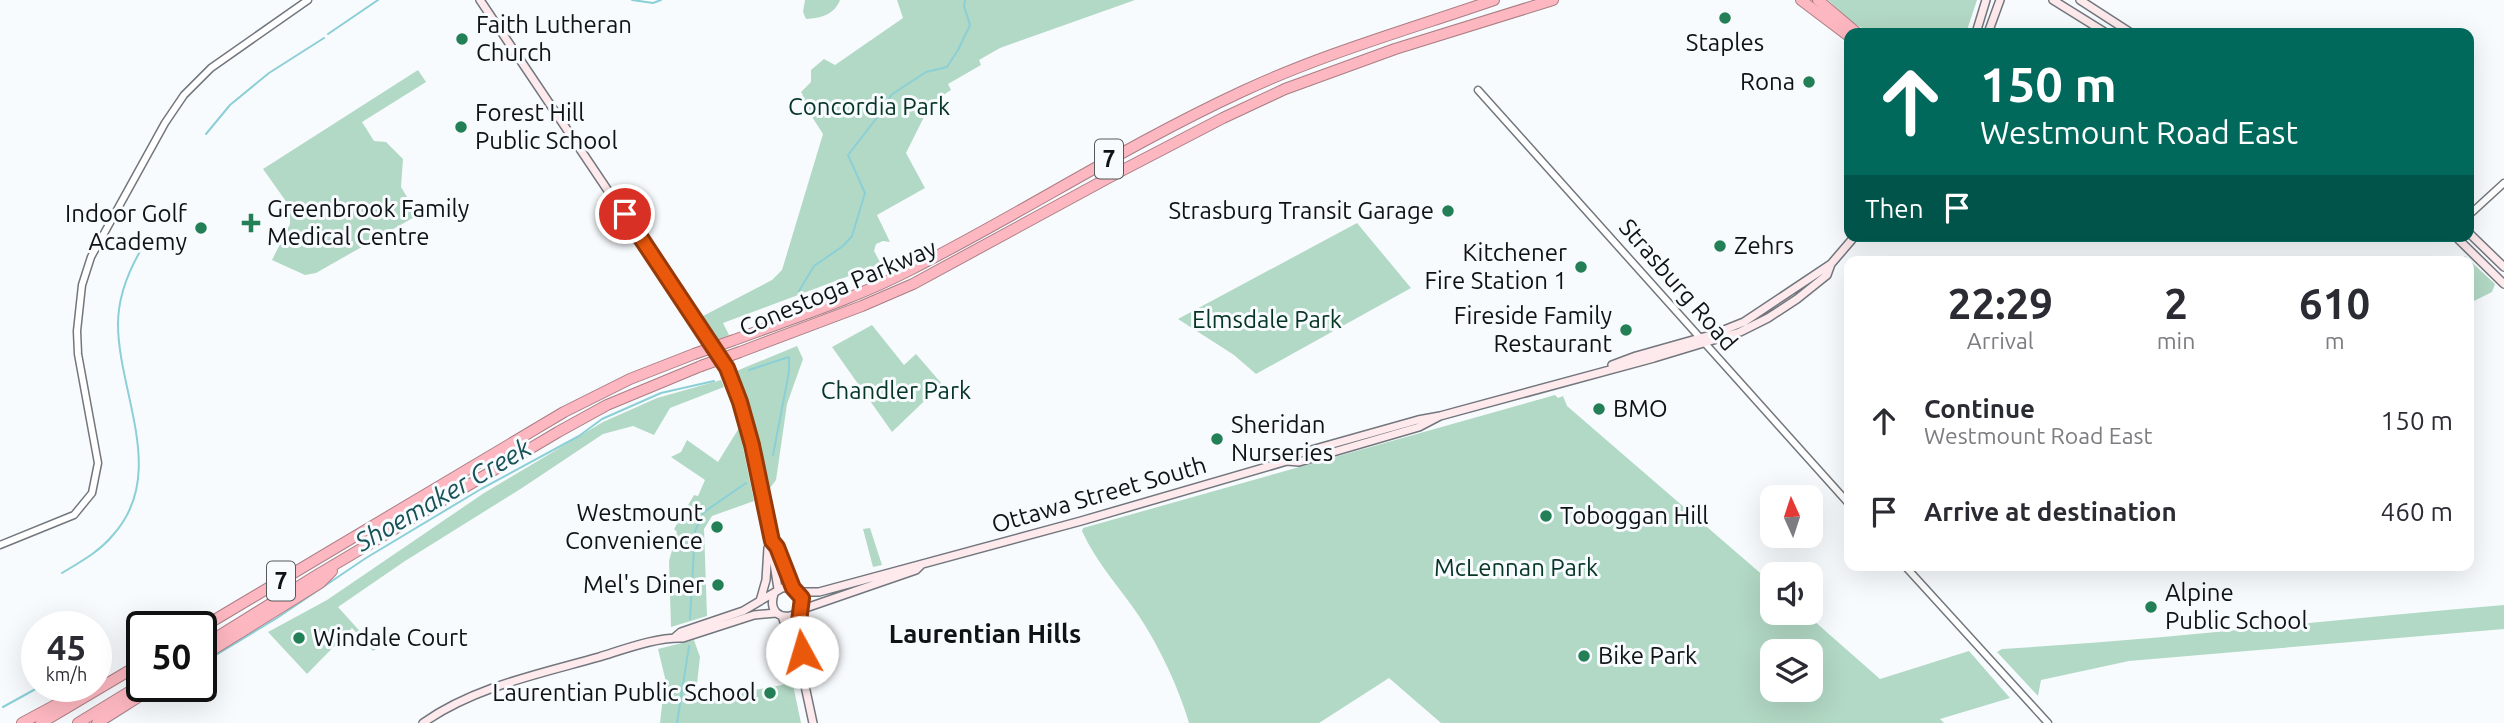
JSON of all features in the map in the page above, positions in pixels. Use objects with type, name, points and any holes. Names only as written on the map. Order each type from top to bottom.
[{"type":"highway","name":"Conestoga Parkway","points":[[217,618],[564,412],[630,379],[859,293],[908,271],[1118,154],[1242,91],[1326,57],[1494,0]]},
{"type":"highway","name":"Conestoga Parkway","points":[[217,638],[347,557],[595,412],[701,366],[849,312],[914,284],[1121,171],[1285,89],[1395,49],[1553,0]]},
{"type":"highway","points":[[1801,0],[1844,32]]},
{"type":"highway","points":[[1818,0],[1851,28]]},
{"type":"highway","points":[[217,647],[320,583],[347,557]]},
{"type":"highway","points":[[41,723],[126,672]]},
{"type":"highway","points":[[78,723],[126,694]]},
{"type":"highway","points":[[22,723],[61,702]]},
{"type":"highway","points":[[97,723],[130,702]]},
{"type":"main road","points":[[480,0],[727,368],[752,445],[771,537],[776,592],[772,602],[799,658],[813,723]]},
{"type":"main road","points":[[1978,28],[1986,0]]},
{"type":"main road","points":[[1990,28],[2000,0]]},
{"type":"main road","points":[[2053,0],[2098,28]]},
{"type":"main road","points":[[2080,0],[2095,7]]},
{"type":"main road","points":[[2088,0],[2124,28]]},
{"type":"main road","points":[[2474,238],[2504,267]]},
{"type":"main road","name":"Ottawa Street South","points":[[921,565],[1287,461],[1299,462],[1407,431],[1440,416],[1740,332],[1768,318],[1817,284],[1827,275],[1831,264],[1850,242]]},
{"type":"main road","points":[[2461,242],[2504,284]]},
{"type":"main road","points":[[771,537],[802,602],[798,629],[802,652],[799,658]]},
{"type":"main road","points":[[760,602],[766,580],[771,537]]},
{"type":"main road","points":[[674,638],[681,632],[725,619],[785,587],[819,592],[914,564],[921,565]]},
{"type":"main road","points":[[423,723],[449,706],[487,690],[623,650],[674,638],[683,639],[754,615],[788,617],[800,610],[916,570],[921,565]]},
{"type":"street","points":[[0,545],[74,515],[92,493],[99,463],[78,354],[77,320],[82,285],[91,257],[165,123],[184,95],[211,68],[308,0]]},
{"type":"street","name":"Strasburg Road","points":[[1478,90],[1844,498]]},
{"type":"street","points":[[2474,210],[2504,183]]},
{"type":"street","points":[[1909,571],[2048,723]]},
{"type":"green space","points":[[805,0],[840,0],[826,15],[806,19],[803,12]]},
{"type":"green space","name":"Concordia Park","points":[[897,0],[1135,0],[1000,48],[979,60],[981,65],[948,84],[951,90],[931,103],[906,153],[925,188],[877,215],[890,242],[876,244],[874,251],[881,264],[723,323],[729,335],[717,340],[703,316],[772,280],[782,270],[823,134],[800,98],[803,95],[801,92],[811,82],[811,70],[824,59],[835,65],[903,18]]},
{"type":"green space","points":[[1828,0],[1977,0],[1968,28],[1862,28]]},
{"type":"green space","points":[[418,70],[426,82],[362,122],[374,141],[386,142],[403,159],[401,187],[418,215],[316,273],[305,275],[272,260],[290,224],[290,207],[263,169]]},
{"type":"green space","name":"Elmsdale Park","points":[[1357,223],[1411,288],[1256,374],[1234,355],[1178,319]]},
{"type":"green space","points":[[2474,264],[2495,284],[2492,292],[2474,301]]},
{"type":"green space","name":"Chandler Park","points":[[872,325],[904,365],[916,354],[942,384],[892,432],[832,347]]},
{"type":"green space","points":[[797,346],[803,359],[787,404],[776,480],[770,488],[751,413],[734,372]]},
{"type":"green space","points":[[721,380],[724,387],[670,408],[654,435],[633,426],[603,434],[338,607],[376,649],[373,651],[352,628],[307,674],[268,632],[327,600],[484,493],[603,422],[657,398]]},
{"type":"green space","name":"McLennan Park","points":[[1555,395],[1558,398],[1563,396],[1567,406],[1760,573],[1760,625],[1819,625],[1880,679],[1969,651],[2010,698],[1940,719],[1944,723],[1441,723],[1389,678],[1319,723],[1189,723],[1174,681],[1154,641],[1082,531],[1083,528]]},
{"type":"green space","points":[[739,428],[754,501],[712,516],[704,529],[707,616],[671,627],[669,561],[677,532],[674,529],[694,495],[698,496],[705,480],[671,457],[681,452],[687,440],[718,462]]},
{"type":"green space","points":[[870,528],[882,565],[873,567],[863,529]]},
{"type":"green space","points":[[2504,605],[2504,629],[2129,661],[2041,680],[2038,696],[1997,652],[2002,649]]},
{"type":"green space","name":"Laurentian Public School","points":[[694,640],[700,657],[695,701],[782,685],[792,680],[801,723],[660,723],[665,678],[658,649]]},
{"type":"waterway","points":[[328,34],[378,0]]},
{"type":"waterway","points":[[632,0],[653,3],[661,0]]},
{"type":"waterway","name":"Shoemaker Creek","points":[[799,291],[814,266],[843,246],[852,236],[865,193],[848,155],[886,106],[891,95],[926,72],[947,67],[970,25],[964,6],[965,0]]},
{"type":"waterway","points":[[206,134],[230,105],[269,73],[324,38]]},
{"type":"waterway","points":[[62,573],[108,541],[129,511],[137,486],[139,460],[136,432],[120,350],[118,324],[125,284],[142,248]]},
{"type":"waterway","name":"Shoemaker Creek","points":[[749,370],[789,357],[789,372],[773,455]]},
{"type":"waterway","name":"Shoemaker Creek","points":[[217,654],[366,558],[481,489],[579,436],[602,419],[661,393],[714,381]]},
{"type":"waterway","name":"Shoemaker Creek","points":[[690,619],[695,531],[704,512],[746,483]]},
{"type":"waterway","name":"Shoemaker Creek","points":[[677,723],[689,646]]},
{"type":"waterway","points":[[3,707],[21,697]]},
{"type":"waterway","name":"Shoemaker Creek","points":[[107,723],[129,709]]},
{"type":"place","name":"Staples","points":[[1725,18]]},
{"type":"place","name":"Faith Lutheran Church","points":[[462,39]]},
{"type":"place","name":"Rona","points":[[1809,82]]},
{"type":"place","name":"Forest Hill Public School","points":[[461,127]]},
{"type":"place","name":"Strasburg Transit Garage","points":[[1448,211]]},
{"type":"place","name":"Greenbrook Family Medical Centre","points":[[251,223]]},
{"type":"place","name":"Indoor Golf Academy","points":[[201,228]]},
{"type":"place","name":"Zehrs","points":[[1720,246]]},
{"type":"place","name":"Kitchener Fire Station 1","points":[[1581,267]]},
{"type":"place","name":"Fireside Family Restaurant","points":[[1626,330]]},
{"type":"place","name":"BMO","points":[[1599,409]]},
{"type":"place","name":"Sheridan Nurseries","points":[[1217,439]]},
{"type":"place","name":"Toboggan Hill","points":[[1546,516]]},
{"type":"place","name":"Westmount Convenience","points":[[717,527]]},
{"type":"place","name":"Mel's Diner","points":[[718,585]]},
{"type":"place","name":"Alpine Public School","points":[[2151,607]]},
{"type":"place","name":"Windale Court","points":[[299,638]]},
{"type":"place","name":"Bike Park","points":[[1584,656]]},
{"type":"place","name":"Laurentian Public School","points":[[770,693]]},
{"type":"district","name":"Laurentian Hills","points":[[985,634]]},
{"type":"route","points":[[625,214],[727,368],[752,445],[772,541],[777,547],[793,588],[802,598],[798,629],[802,652]]}]
